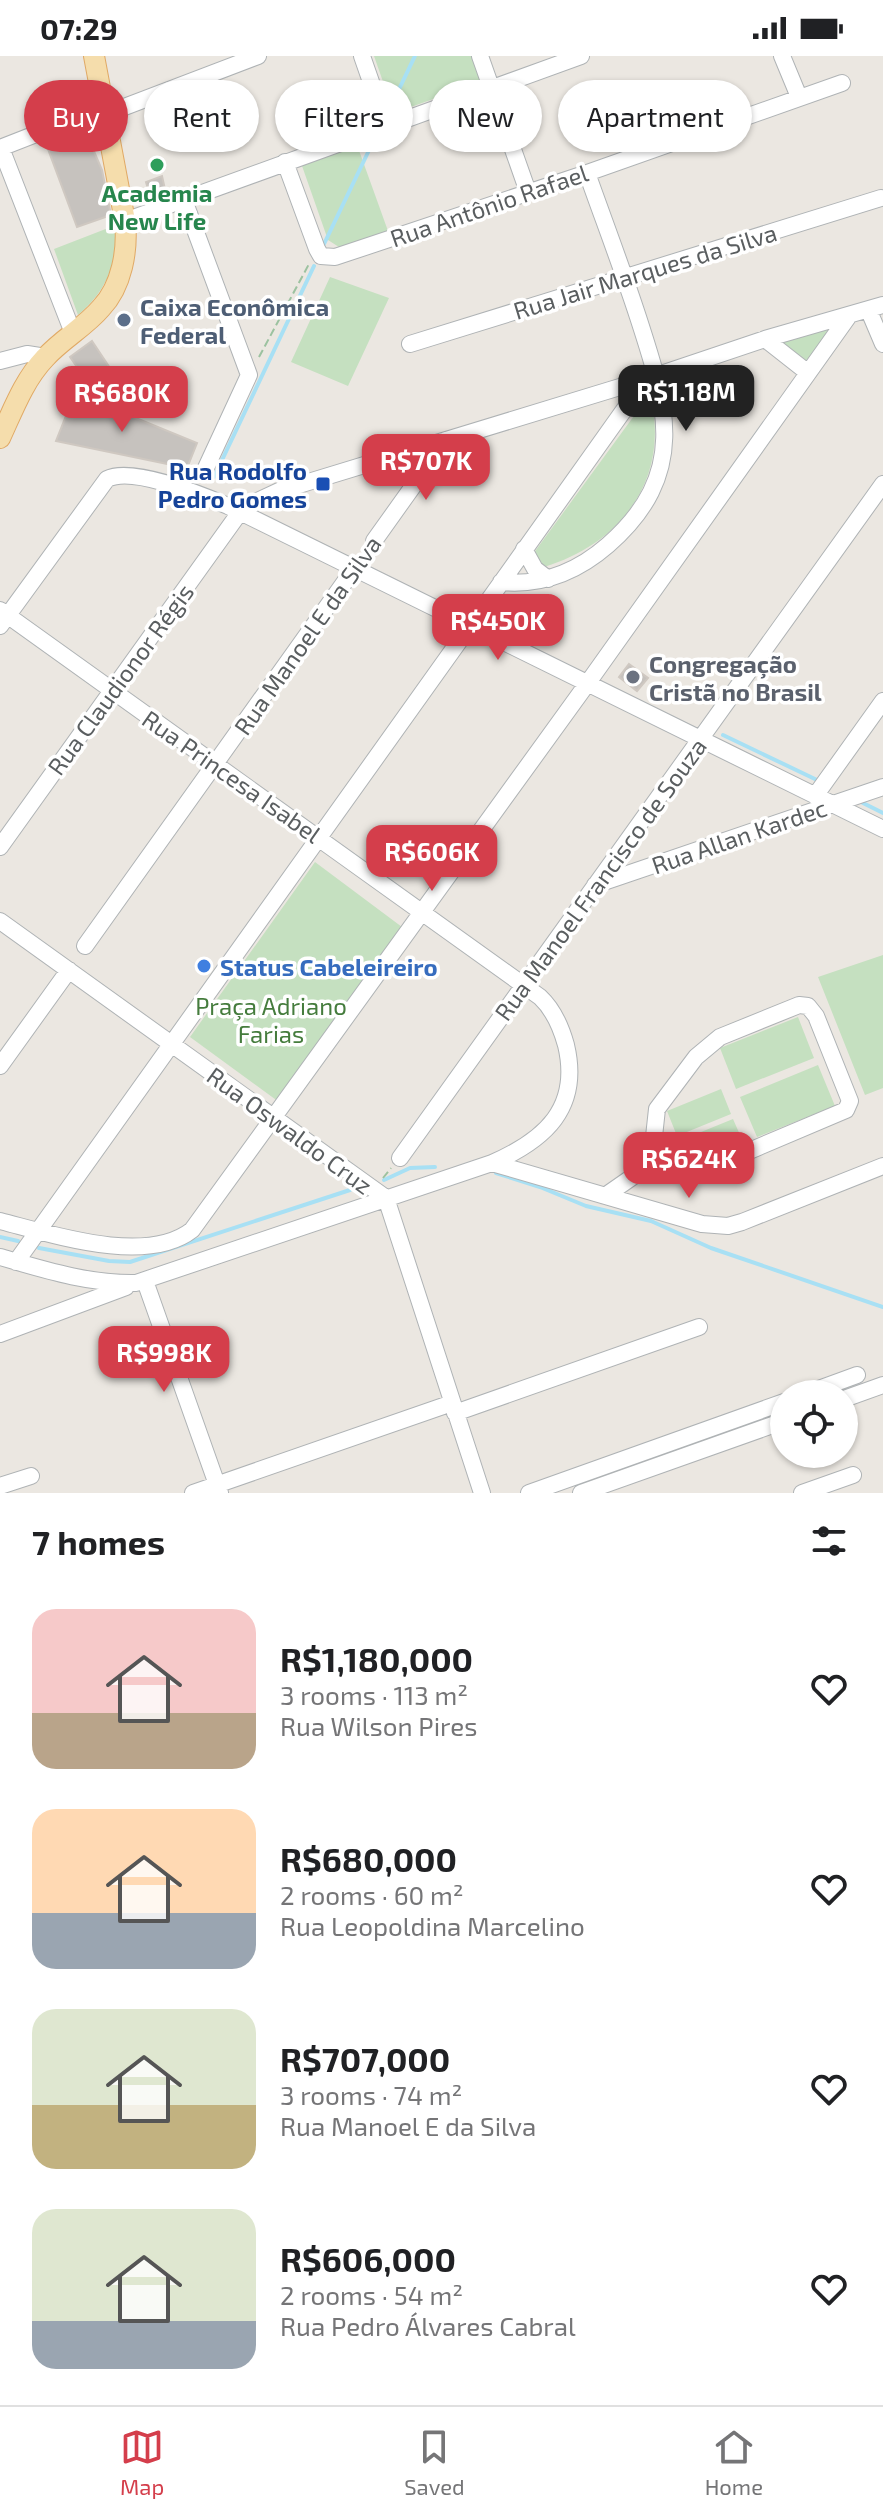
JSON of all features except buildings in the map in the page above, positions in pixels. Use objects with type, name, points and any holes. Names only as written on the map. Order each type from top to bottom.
[{"type":"main road","points":[[94,56],[99,80]]},
{"type":"main road","points":[[0,438],[32,374],[46,357],[100,310],[114,288],[127,237],[113,152]]},
{"type":"street","points":[[362,56],[370,80]]},
{"type":"street","points":[[480,56],[489,80]]},
{"type":"street","points":[[511,80],[581,56]]},
{"type":"street","points":[[782,56],[799,97]]},
{"type":"street","points":[[128,102],[249,58]]},
{"type":"street","name":"Rua Antônio Rafael","points":[[317,249],[321,256],[335,257],[842,83]]},
{"type":"street","points":[[24,139],[0,148],[73,333]]},
{"type":"street","points":[[125,221],[312,152]]},
{"type":"street","points":[[514,152],[528,192]]},
{"type":"street","points":[[285,162],[317,249]]},
{"type":"street","points":[[501,582],[528,583],[548,579],[601,551],[630,523],[648,497],[661,465],[666,437],[663,401],[652,377],[625,277],[587,173]]},
{"type":"street","name":"Rua Jair Marques da Silva","points":[[410,344],[881,198]]},
{"type":"street","points":[[184,200],[249,375],[205,470]]},
{"type":"street","points":[[240,512],[279,491],[652,377],[765,339],[876,308],[883,344]]},
{"type":"street","points":[[0,1221],[121,1246],[152,1245],[185,1235],[199,1222],[848,317]]},
{"type":"street","points":[[765,339],[807,372]]},
{"type":"street","points":[[0,361],[27,354],[46,357]]},
{"type":"street","points":[[486,604],[652,377]]},
{"type":"street","name":"Rua Manoel E da Silva","points":[[374,541],[446,440]]},
{"type":"street","points":[[2,617],[107,479],[120,474],[164,483],[195,492],[240,512],[883,829]]},
{"type":"street","name":"Rua Manoel Francisco de Souza","points":[[400,1158],[883,484]]},
{"type":"street","name":"Rua Claudionor Régis","points":[[0,847],[240,512]]},
{"type":"street","points":[[524,549],[535,569],[548,579]]},
{"type":"street","name":"Rua Manoel E da Silva","points":[[85,946],[354,569]]},
{"type":"street","name":"Rua Princesa Isabel","points":[[0,1334],[379,1194],[492,1163],[527,1146],[558,1116],[567,1095],[568,1052],[559,1024],[548,1004],[524,985],[112,690],[2,617]]},
{"type":"street","points":[[8,1259],[38,1231],[470,626]]},
{"type":"street","points":[[815,796],[883,701]]},
{"type":"street","name":"Rua Allan Kardec","points":[[595,885],[883,787]]},
{"type":"street","name":"Rua Oswaldo Cruz","points":[[0,921],[379,1194]]},
{"type":"street","points":[[0,1066],[69,970]]},
{"type":"street","points":[[605,1196],[651,1164],[657,1109],[696,1057],[720,1037],[799,1005],[808,1006],[816,1016],[850,1101],[846,1110],[690,1176],[651,1164]]},
{"type":"street","points":[[492,1163],[702,1224],[728,1226],[883,1166]]},
{"type":"street","points":[[379,1194],[482,1493]]},
{"type":"street","points":[[8,1259],[99,1282],[141,1282],[218,1489]]},
{"type":"street","points":[[193,1493],[218,1489],[699,1327]]},
{"type":"street","points":[[843,1380],[857,1375]]},
{"type":"street","points":[[858,1394],[883,1385]]},
{"type":"street","points":[[529,1493],[770,1407]]},
{"type":"street","points":[[581,1493],[770,1426]]},
{"type":"street","points":[[802,1493],[853,1475]]},
{"type":"street","points":[[0,1486],[31,1476]]},
{"type":"path","points":[[249,375],[317,249]]},
{"type":"path","points":[[379,1194],[400,1158]]},
{"type":"green space","points":[[374,56],[472,56],[480,80],[429,80],[429,101],[413,106],[413,80],[382,80]]},
{"type":"green space","points":[[330,152],[360,152],[388,231],[342,249],[328,240],[301,163]]},
{"type":"green space","points":[[116,225],[115,251],[109,275],[96,296],[78,315],[54,249]]},
{"type":"green space","points":[[330,277],[389,298],[348,386],[291,362]]},
{"type":"green space","points":[[831,322],[834,329],[807,363],[777,340]]},
{"type":"green space","points":[[650,394],[655,424],[653,453],[647,479],[634,503],[618,524],[597,542],[544,567],[533,554]]},
{"type":"green space","name":"Praça Adriano Farias","points":[[315,862],[402,927],[279,1102],[190,1037]]},
{"type":"green space","points":[[883,955],[883,1088],[865,1095],[818,977]]},
{"type":"green space","points":[[798,1017],[814,1058],[736,1089],[720,1048]]},
{"type":"green space","points":[[818,1065],[835,1106],[757,1137],[740,1097]]},
{"type":"green space","points":[[721,1089],[731,1114],[677,1136],[667,1111]]},
{"type":"green space","points":[[733,1119],[744,1144],[690,1166],[679,1141]]},
{"type":"waterway","points":[[403,80],[415,56]]},
{"type":"waterway","points":[[324,244],[368,152]]},
{"type":"waterway","points":[[214,477],[314,266]]},
{"type":"waterway","points":[[723,735],[817,780]]},
{"type":"waterway","points":[[863,803],[883,813]]},
{"type":"waterway","points":[[384,1180],[410,1168],[435,1167]]},
{"type":"waterway","points":[[496,1173],[586,1206],[651,1221],[711,1248],[883,1307]]},
{"type":"waterway","points":[[39,1248],[130,1262],[350,1190]]},
{"type":"waterway","points":[[0,1237],[18,1241]]},
{"type":"place","name":"Academia New Life","points":[[157,165]]},
{"type":"place","name":"Caixa Econômica Federal","points":[[124,320]]},
{"type":"place","name":"Rua Rodolfo Pedro Gomes","points":[[323,484]]},
{"type":"place","name":"Congregação Cristã no Brasil","points":[[633,677]]},
{"type":"place","name":"Status Cabeleireiro","points":[[204,966]]}]
